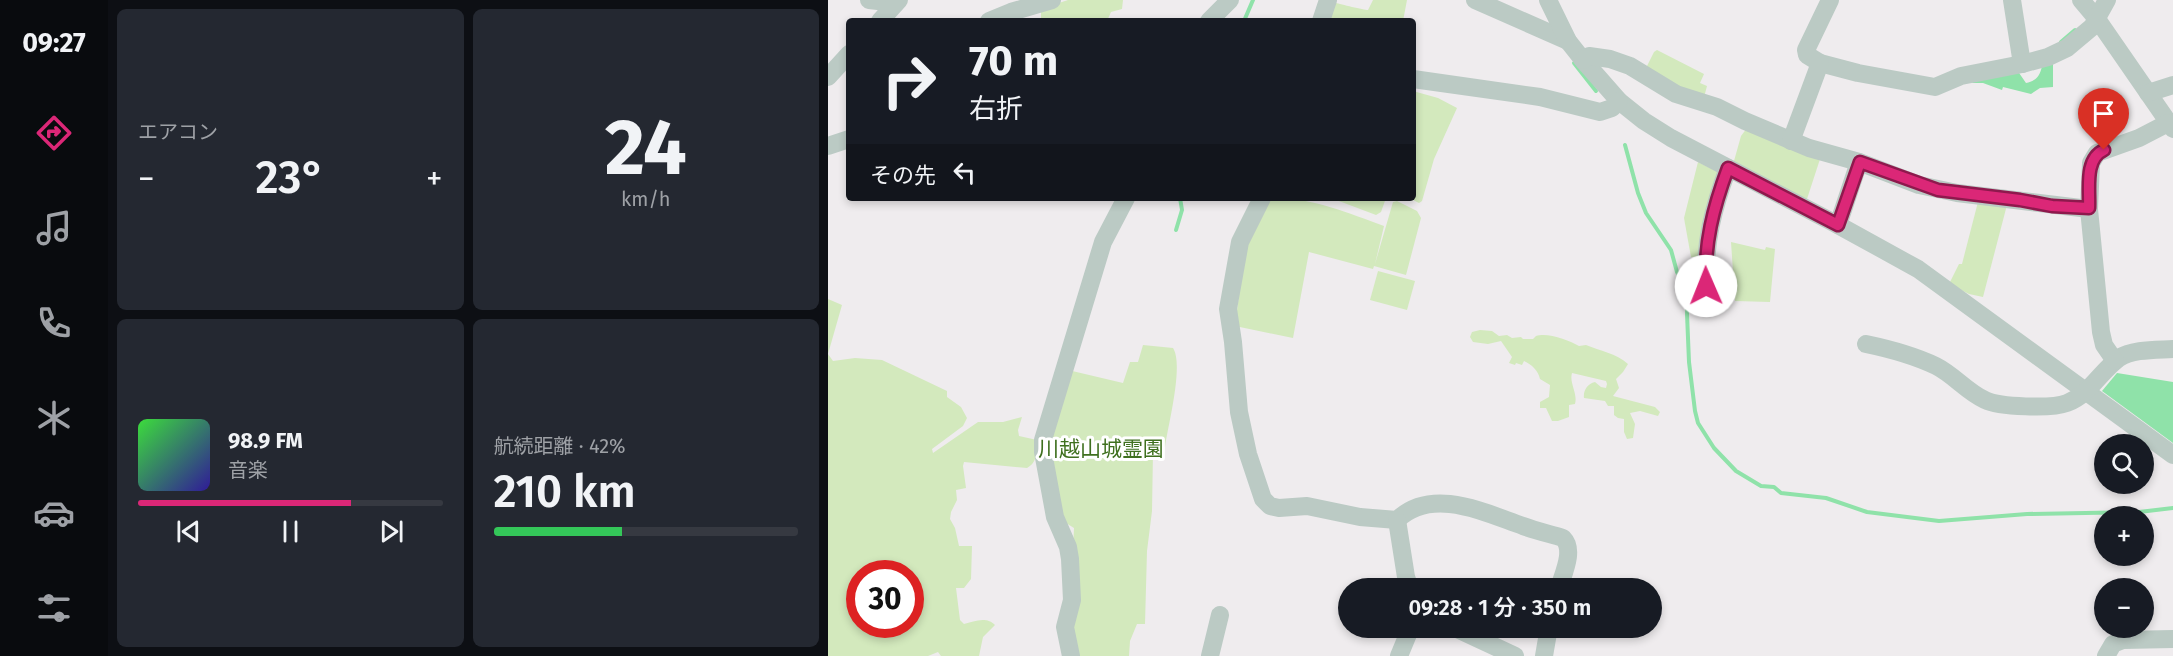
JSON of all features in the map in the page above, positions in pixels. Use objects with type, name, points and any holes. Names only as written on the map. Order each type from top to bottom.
[{"type":"street","points":[[869,0],[898,2]]},
{"type":"street","points":[[996,18],[1052,0]]},
{"type":"street","points":[[1212,18],[1230,0]]},
{"type":"street","points":[[1322,18],[1328,0]]},
{"type":"street","points":[[1475,0],[1569,41]]},
{"type":"street","points":[[1548,0],[1569,41],[1583,60],[1619,100],[1644,121],[1671,138],[1918,269],[2173,455]]},
{"type":"street","points":[[1830,0],[1806,51],[1807,55],[1820,63],[1858,74],[1935,87],[1961,76],[2048,57],[2067,48],[2083,36],[2097,19],[2107,0]]},
{"type":"street","points":[[2012,0],[2022,64]]},
{"type":"street","points":[[2081,0],[2097,19],[2171,126],[2097,153],[2091,163],[2089,208],[2101,332],[2104,345],[2115,361]]},
{"type":"street","points":[[883,18],[898,2]]},
{"type":"street","points":[[1583,60],[1589,56],[1610,59],[1630,66],[1676,94],[1717,107],[1791,141],[1860,162],[1938,190],[2052,206],[2089,208]]},
{"type":"street","points":[[828,77],[846,57]]},
{"type":"street","points":[[1791,141],[1820,63]]},
{"type":"street","points":[[1416,79],[1540,98],[1600,112],[1612,108],[1619,100]]},
{"type":"street","points":[[2148,93],[2173,85]]},
{"type":"street","points":[[828,147],[846,139]]},
{"type":"street","points":[[1838,225],[1860,162]]},
{"type":"street","points":[[1706,286],[1706,250],[1709,231],[1717,196],[1728,168]]},
{"type":"street","points":[[1071,656],[1065,627],[1072,600],[1070,560],[1068,547],[1055,517],[1043,452],[1043,440],[1103,242],[1124,201]]},
{"type":"street","points":[[1260,201],[1240,242],[1227,309],[1233,342],[1239,412],[1248,454],[1263,499],[1270,506],[1279,508],[1307,506],[1360,517],[1396,520],[1423,506],[1434,504],[1469,506],[1563,538],[1569,550],[1562,578]]},
{"type":"street","points":[[1866,344],[1923,360],[1989,402],[2044,407],[2056,406],[2076,399],[2086,392],[2120,357],[2134,353],[2173,349]]},
{"type":"street","points":[[1396,520],[1406,578]]},
{"type":"street","points":[[1210,656],[1220,615]]},
{"type":"street","points":[[1399,656],[1406,638]]},
{"type":"street","points":[[1477,638],[1515,656]]},
{"type":"street","points":[[1544,656],[1547,638]]},
{"type":"street","points":[[2106,656],[2113,644],[2123,640],[2173,639]]},
{"type":"green space","points":[[1068,0],[1123,0],[1122,9],[1111,12],[1108,18],[1041,18],[1041,9]]},
{"type":"green space","points":[[1373,0],[1407,0],[1404,18],[1327,18],[1336,3],[1368,10]]},
{"type":"green space","points":[[1657,50],[1704,74],[1700,83],[1707,86],[1703,101],[1645,70]]},
{"type":"green space","points":[[1416,92],[1438,98],[1457,108],[1434,159],[1422,201],[1419,203],[1415,201]]},
{"type":"green space","points":[[1747,128],[1821,156],[1806,202],[1734,161],[1741,136]]},
{"type":"green space","points":[[1698,162],[1720,173],[1700,257],[1691,257],[1684,218]]},
{"type":"green space","points":[[1979,198],[2008,201],[1983,297],[1969,294],[1949,284],[1959,264],[1962,264]]},
{"type":"green space","points":[[1265,201],[1317,203],[1384,226],[1375,264],[1393,202],[1397,201],[1417,211],[1421,218],[1406,275],[1309,252],[1293,338],[1235,326],[1246,241]]},
{"type":"green space","points":[[1339,201],[1385,201],[1381,212],[1376,215]]},
{"type":"green space","points":[[1731,242],[1765,250],[1766,247],[1775,249],[1770,302],[1735,301]]},
{"type":"green space","points":[[1378,271],[1415,281],[1407,310],[1370,300]]},
{"type":"green space","points":[[828,299],[842,305],[828,354]]},
{"type":"green space","points":[[1492,331],[1499,336],[1507,335],[1523,339],[1533,339],[1541,335],[1552,336],[1613,355],[1628,364],[1616,379],[1619,388],[1613,396],[1655,407],[1660,412],[1658,416],[1640,411],[1630,413],[1635,424],[1633,438],[1627,439],[1624,432],[1624,419],[1614,415],[1614,406],[1608,406],[1605,401],[1584,398],[1585,390],[1590,384],[1595,382],[1606,388],[1606,381],[1572,373],[1575,404],[1569,405],[1569,417],[1552,421],[1546,408],[1540,408],[1540,402],[1549,397],[1550,385],[1540,379],[1536,370],[1524,361],[1522,365],[1509,363],[1512,357],[1501,341],[1488,344],[1473,342],[1470,337],[1472,332]]},
{"type":"green space","name":"川越山城霊園","points":[[1143,345],[1173,348],[1177,368],[1165,447],[1153,452],[1145,624],[1137,624],[1130,641],[1129,656],[1075,656],[1069,636],[1074,528],[1066,523],[1061,511],[1047,450],[1068,370],[1123,383],[1130,362],[1138,362]]},
{"type":"green space","points":[[828,354],[833,361],[855,358],[882,360],[947,391],[947,397],[961,407],[967,418],[963,426],[932,449],[933,453],[978,422],[1003,422],[1022,417],[1018,430],[1019,436],[1037,440],[1036,456],[1031,466],[1027,468],[964,462],[966,488],[956,490],[957,500],[950,519],[955,528],[959,546],[972,546],[971,579],[964,588],[956,588],[960,620],[964,624],[984,620],[995,625],[983,637],[979,656],[941,656],[938,652],[928,656],[828,656]]},
{"type":"shaded area","points":[[2053,60],[2053,87],[2040,88],[2031,94],[2003,87],[2002,90],[1983,83],[1970,83],[2017,70],[2026,83],[2037,78],[2042,66]]},
{"type":"shaded area","points":[[2117,373],[2173,382],[2173,443],[2102,391]]},
{"type":"waterway","points":[[1245,18],[1253,0]]},
{"type":"waterway","points":[[2061,42],[2075,30]]},
{"type":"waterway","points":[[1574,63],[1596,91]]},
{"type":"waterway","points":[[1625,145],[1646,213],[1671,250],[1677,272],[1688,290],[1689,362],[1698,423],[1714,448],[1736,471],[1761,486],[1774,487],[1781,493],[1826,498],[1867,512],[1939,521],[2027,514],[2139,512],[2173,508]]},
{"type":"waterway","points":[[1176,230],[1182,210],[1180,201]]},
{"type":"route","points":[[1706,286],[1705,262],[1713,209],[1728,168],[1838,225],[1860,162],[1938,190],[1989,195],[2052,206],[2089,208],[2091,163],[2093,157],[2104,150]]}]
